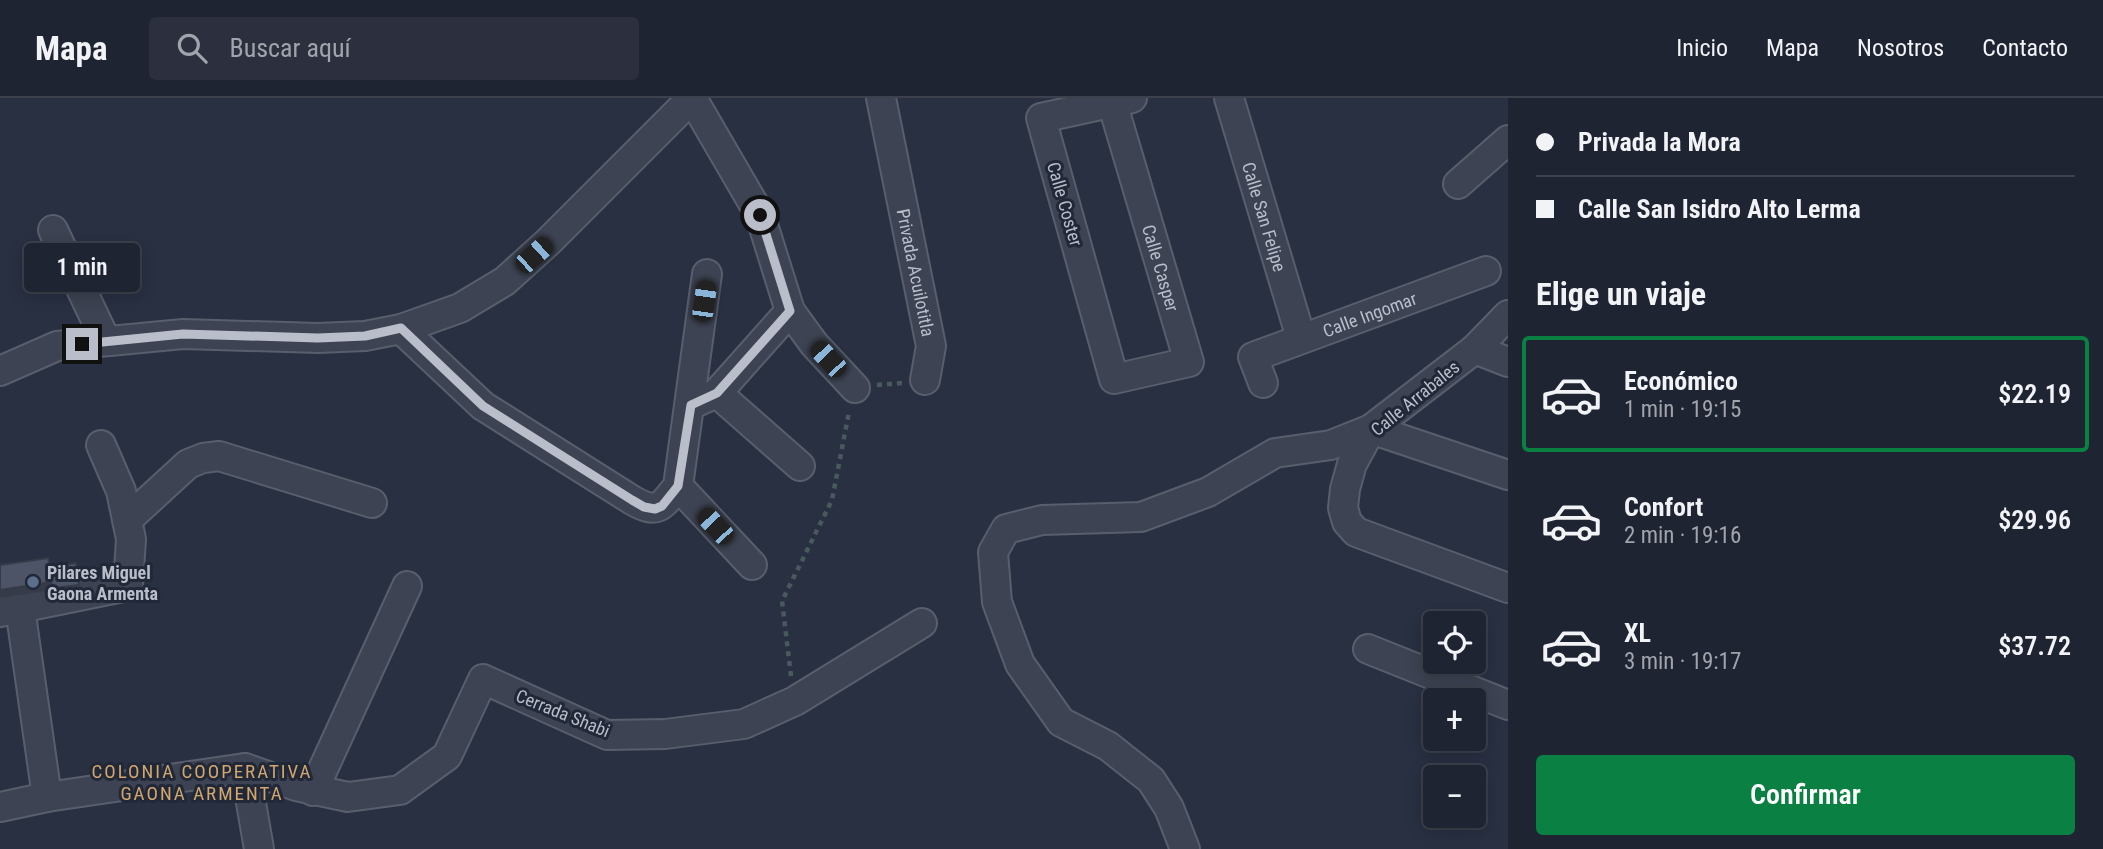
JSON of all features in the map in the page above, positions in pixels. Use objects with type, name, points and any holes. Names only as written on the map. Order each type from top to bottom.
[{"type":"street","points":[[0,371],[57,346],[183,334],[318,338],[365,336],[401,328],[460,308],[505,281],[548,242],[692,98],[760,215],[790,311],[814,344],[855,387]]},
{"type":"street","name":"Privada Acuilotitla","points":[[881,98],[931,346],[925,380]]},
{"type":"street","name":"Calle San Felipe","points":[[1228,98],[1301,338]]},
{"type":"street","name":"Calle Casper","points":[[1114,379],[1189,362],[1122,100]]},
{"type":"street","name":"Calle Coster","points":[[1114,379],[1041,118],[1122,100]]},
{"type":"street","points":[[1458,184],[1508,140]]},
{"type":"street","points":[[53,230],[106,341]]},
{"type":"street","name":"Calle Ingomar","points":[[1263,383],[1252,357],[1486,271]]},
{"type":"street","points":[[401,328],[483,406],[644,507],[655,509],[670,496],[691,405],[708,274]]},
{"type":"street","points":[[691,405],[717,393],[790,311]]},
{"type":"street","name":"Calle Arrabales","points":[[1508,315],[1475,349],[1371,429],[1352,464],[1342,508],[1347,522],[1356,532],[1508,588]]},
{"type":"street","points":[[1475,349],[1508,362]]},
{"type":"street","points":[[717,393],[800,466]]},
{"type":"street","points":[[1185,849],[1169,808],[1151,780],[1108,746],[1061,722],[1020,664],[997,602],[993,552],[1006,529],[1042,520],[1141,517],[1209,492],[1275,453],[1331,445],[1371,429],[1508,475]]},
{"type":"street","points":[[47,797],[10,610],[128,586],[131,539],[121,491],[101,445]]},
{"type":"street","points":[[127,520],[188,464],[219,456],[372,503]]},
{"type":"street","points":[[670,496],[752,565]]},
{"type":"street","points":[[313,791],[407,586]]},
{"type":"street","name":"Cerrada Shabi","points":[[246,768],[313,791],[348,797],[400,790],[447,756],[483,679],[607,735],[665,734],[744,724],[794,701],[922,624]]},
{"type":"street","points":[[1368,649],[1508,705]]},
{"type":"street","points":[[0,807],[47,797],[246,768],[259,849]]},
{"type":"path","points":[[794,701],[782,601],[832,500],[855,387],[925,380]]},
{"type":"building","points":[[48,558],[50,567],[76,563],[79,585],[53,588],[51,582],[0,590],[0,565]]},
{"type":"place","name":"Pilares Miguel Gaona Armenta","points":[[33,582]]},
{"type":"district","name":"COLONIA COOPERATIVA GAONA ARMENTA","points":[[202,782]]},
{"type":"route","points":[[82,344],[183,334],[318,338],[365,336],[401,328],[483,406],[632,500],[644,507],[655,509],[662,506],[678,486],[691,405],[717,393],[790,311],[760,215]]}]
